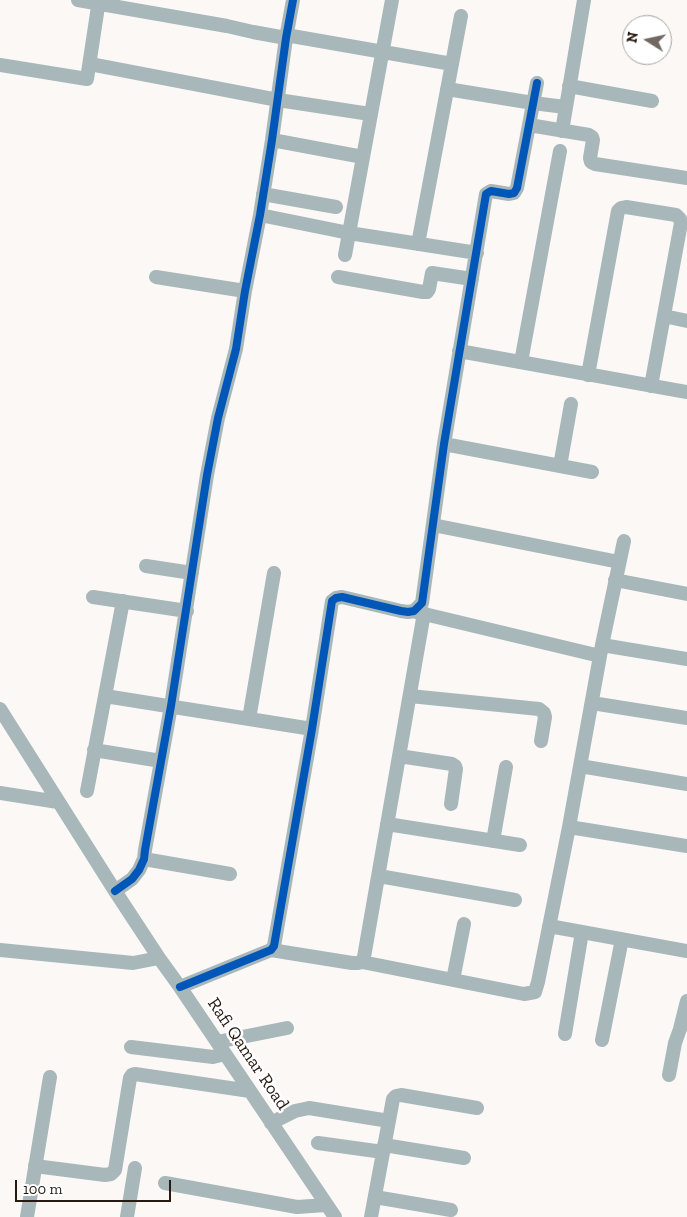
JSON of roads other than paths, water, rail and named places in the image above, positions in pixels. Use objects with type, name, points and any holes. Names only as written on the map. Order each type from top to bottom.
[{"type":"street","points":[[78,0],[99,2],[253,32],[452,64]]},
{"type":"street","points":[[115,891],[132,878],[139,870],[144,859],[172,706],[207,475],[220,409],[236,350],[260,215],[293,0]]},
{"type":"street","points":[[345,255],[392,0]]},
{"type":"street","points":[[562,130],[584,0]]},
{"type":"street","points":[[0,65],[88,78],[99,2]]},
{"type":"street","points":[[418,244],[461,16]]},
{"type":"street","points":[[90,64],[278,100],[370,114]]},
{"type":"street","points":[[362,962],[410,696],[419,612],[424,596],[444,444],[486,194],[491,191],[509,194],[514,193],[517,188],[537,84]]},
{"type":"street","points":[[569,86],[652,101]]},
{"type":"street","points":[[447,89],[565,108]]},
{"type":"street","points":[[529,125],[592,137],[590,158],[591,162],[595,164],[687,178]]},
{"type":"street","points":[[272,140],[363,157]]},
{"type":"street","points":[[521,362],[560,151]]},
{"type":"street","points":[[263,194],[336,207]]},
{"type":"street","points":[[588,375],[618,211],[626,207],[676,215],[681,223],[651,386]]},
{"type":"street","points":[[260,215],[349,233],[477,253]]},
{"type":"street","points":[[338,277],[423,292],[427,292],[429,289],[432,273],[472,279]]},
{"type":"street","points":[[156,277],[245,291]]},
{"type":"street","points":[[664,316],[687,320]]},
{"type":"street","points":[[459,351],[687,392]]},
{"type":"street","points":[[560,466],[571,404]]},
{"type":"street","points":[[444,444],[592,472]]},
{"type":"street","points":[[433,526],[619,562]]},
{"type":"street","points":[[180,987],[271,950],[352,963],[362,962],[524,994],[535,992],[624,540]]},
{"type":"street","points":[[146,566],[192,573]]},
{"type":"street","points":[[249,719],[274,573]]},
{"type":"street","points":[[615,580],[687,594]]},
{"type":"street","points":[[93,597],[186,611]]},
{"type":"street","points":[[271,950],[274,946],[312,729],[332,601],[336,598],[342,597],[401,612],[419,612],[601,650],[687,660]]},
{"type":"street","points":[[87,790],[123,601]]},
{"type":"street","points":[[105,696],[312,729]]},
{"type":"street","points":[[410,696],[538,709],[544,713],[541,742]]},
{"type":"street","points":[[592,703],[687,718]]},
{"type":"street","name":"Rafi Qamar Road","points":[[0,709],[159,958],[335,1217]]},
{"type":"street","points":[[94,750],[161,761]]},
{"type":"street","points":[[399,756],[455,766],[451,804]]},
{"type":"street","points":[[580,766],[687,784]]},
{"type":"street","points":[[493,840],[506,767]]},
{"type":"street","points":[[0,793],[58,802]]},
{"type":"street","points":[[387,824],[520,845]]},
{"type":"street","points":[[569,827],[687,846]]},
{"type":"street","points":[[144,859],[230,874]]},
{"type":"street","points":[[379,876],[515,900]]},
{"type":"street","points":[[453,980],[464,924]]},
{"type":"street","points":[[549,926],[687,951]]},
{"type":"street","points":[[565,1034],[582,932]]},
{"type":"street","points":[[602,1040],[622,939]]},
{"type":"street","points":[[0,950],[133,963],[159,958]]},
{"type":"street","points":[[669,1075],[675,1043],[687,1001]]},
{"type":"street","points":[[217,1042],[287,1028]]},
{"type":"street","points":[[131,1046],[213,1057],[225,1054]]},
{"type":"street","points":[[35,1166],[105,1175],[111,1174],[115,1170],[132,1075],[250,1091]]},
{"type":"street","points":[[27,1217],[50,1077]]},
{"type":"street","points":[[371,1217],[393,1099],[400,1095],[477,1108]]},
{"type":"street","points":[[271,1123],[295,1111],[309,1108],[389,1121]]},
{"type":"street","points":[[318,1143],[384,1148],[464,1158]]},
{"type":"street","points":[[127,1217],[135,1168]]},
{"type":"street","points":[[165,1183],[297,1206],[326,1204]]},
{"type":"street","points":[[375,1197],[451,1210]]}]
